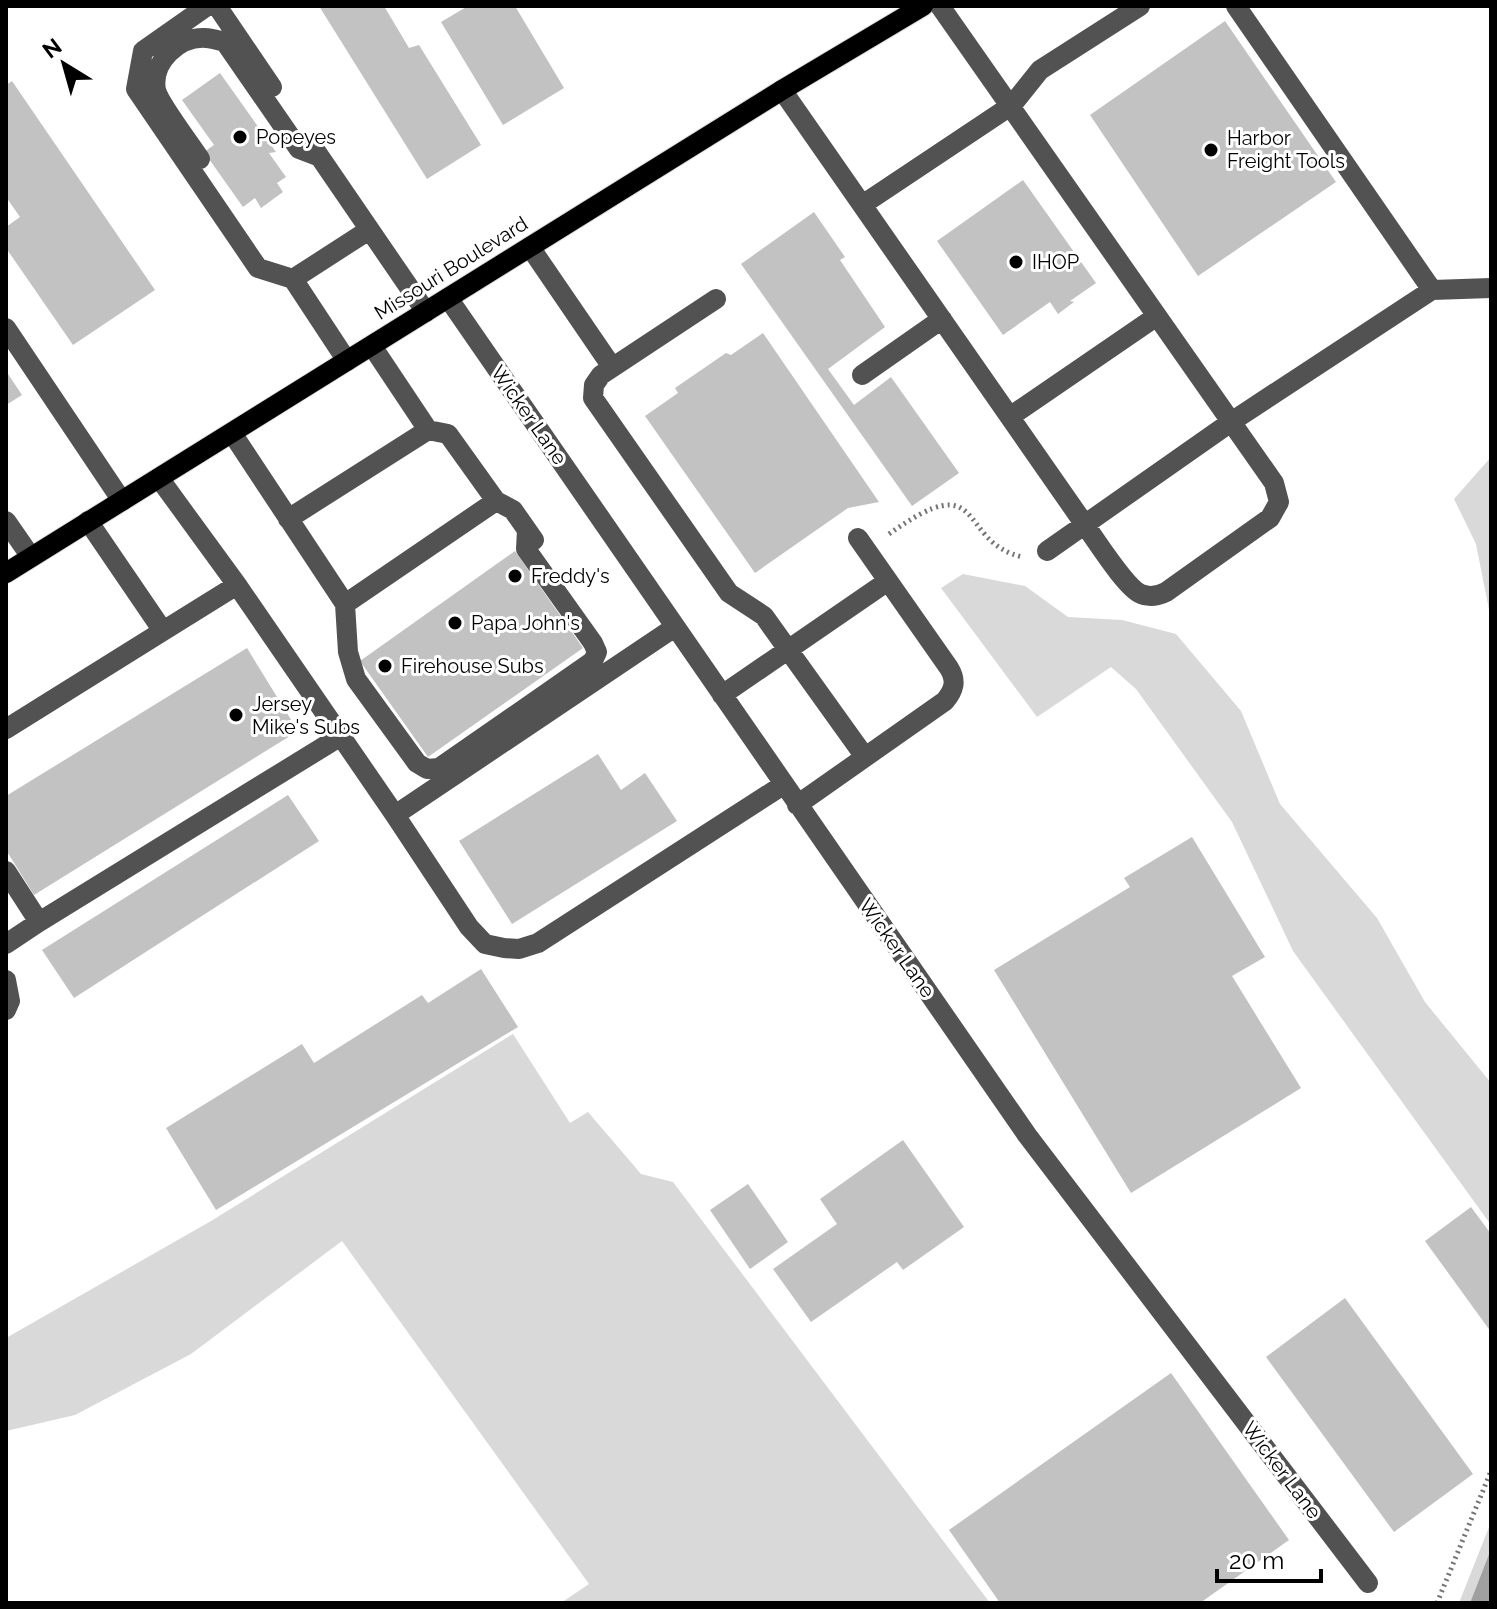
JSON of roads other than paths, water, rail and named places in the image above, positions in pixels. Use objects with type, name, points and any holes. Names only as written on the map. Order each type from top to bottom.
[{"type":"main road","name":"Missouri Boulevard","points":[[6,573],[782,90],[923,6]]},
{"type":"street","points":[[207,6],[143,51],[136,89],[258,268],[293,279],[347,361]]},
{"type":"street","points":[[217,6],[426,312]]},
{"type":"street","points":[[782,90],[1132,588],[1147,596],[1166,592],[1270,518],[1279,502],[1274,483],[940,6]]},
{"type":"street","points":[[862,205],[1012,105],[1040,70],[1140,6]]},
{"type":"street","points":[[1236,6],[1432,290]]},
{"type":"street","points":[[244,247],[244,225],[156,92],[158,72],[167,54],[184,42],[205,38],[225,42],[299,149],[320,157]]},
{"type":"street","points":[[293,279],[369,230]]},
{"type":"street","points":[[530,247],[612,367]]},
{"type":"street","points":[[1047,551],[1231,422],[1432,290],[1491,288]]},
{"type":"street","name":"Wicker Lane","points":[[448,298],[1027,1135],[1368,1583]]},
{"type":"street","points":[[716,299],[601,375],[594,385],[593,398],[729,593],[764,616],[865,757]]},
{"type":"street","points":[[1011,416],[1157,316]]},
{"type":"street","points":[[862,375],[942,319]]},
{"type":"street","points":[[6,328],[122,501]]},
{"type":"street","points":[[372,346],[428,430]]},
{"type":"street","points":[[288,519],[428,430],[448,434],[496,501],[513,510],[620,662]]},
{"type":"street","points":[[232,433],[345,604],[348,652],[356,679],[417,763],[427,769],[439,768],[593,661],[597,652],[526,549],[527,530]]},
{"type":"street","points":[[159,478],[237,585],[469,927],[485,944],[519,949],[538,943],[783,785]]},
{"type":"street","points":[[345,604],[496,501]]},
{"type":"street","points":[[6,521],[31,557]]},
{"type":"street","points":[[88,521],[163,631]]},
{"type":"street","points":[[797,805],[945,701],[954,684],[949,668],[862,544]]},
{"type":"street","points":[[722,695],[888,581]]},
{"type":"street","points":[[6,729],[237,585]]},
{"type":"street","points":[[395,815],[675,627]]},
{"type":"street","points":[[6,944],[341,736]]},
{"type":"street","points":[[6,871],[39,922]]},
{"type":"street","points":[[6,980],[10,1001],[6,1010]]},
{"type":"place","name":"Popeyes","points":[[240,137]]},
{"type":"place","name":"Harbor Freight Tools","points":[[1211,150]]},
{"type":"place","name":"IHOP","points":[[1016,262]]},
{"type":"place","name":"Freddy's","points":[[515,576]]},
{"type":"place","name":"Papa John's","points":[[455,623]]},
{"type":"place","name":"Firehouse Subs","points":[[385,666]]},
{"type":"place","name":"Jersey Mike's Subs","points":[[236,715]]}]
